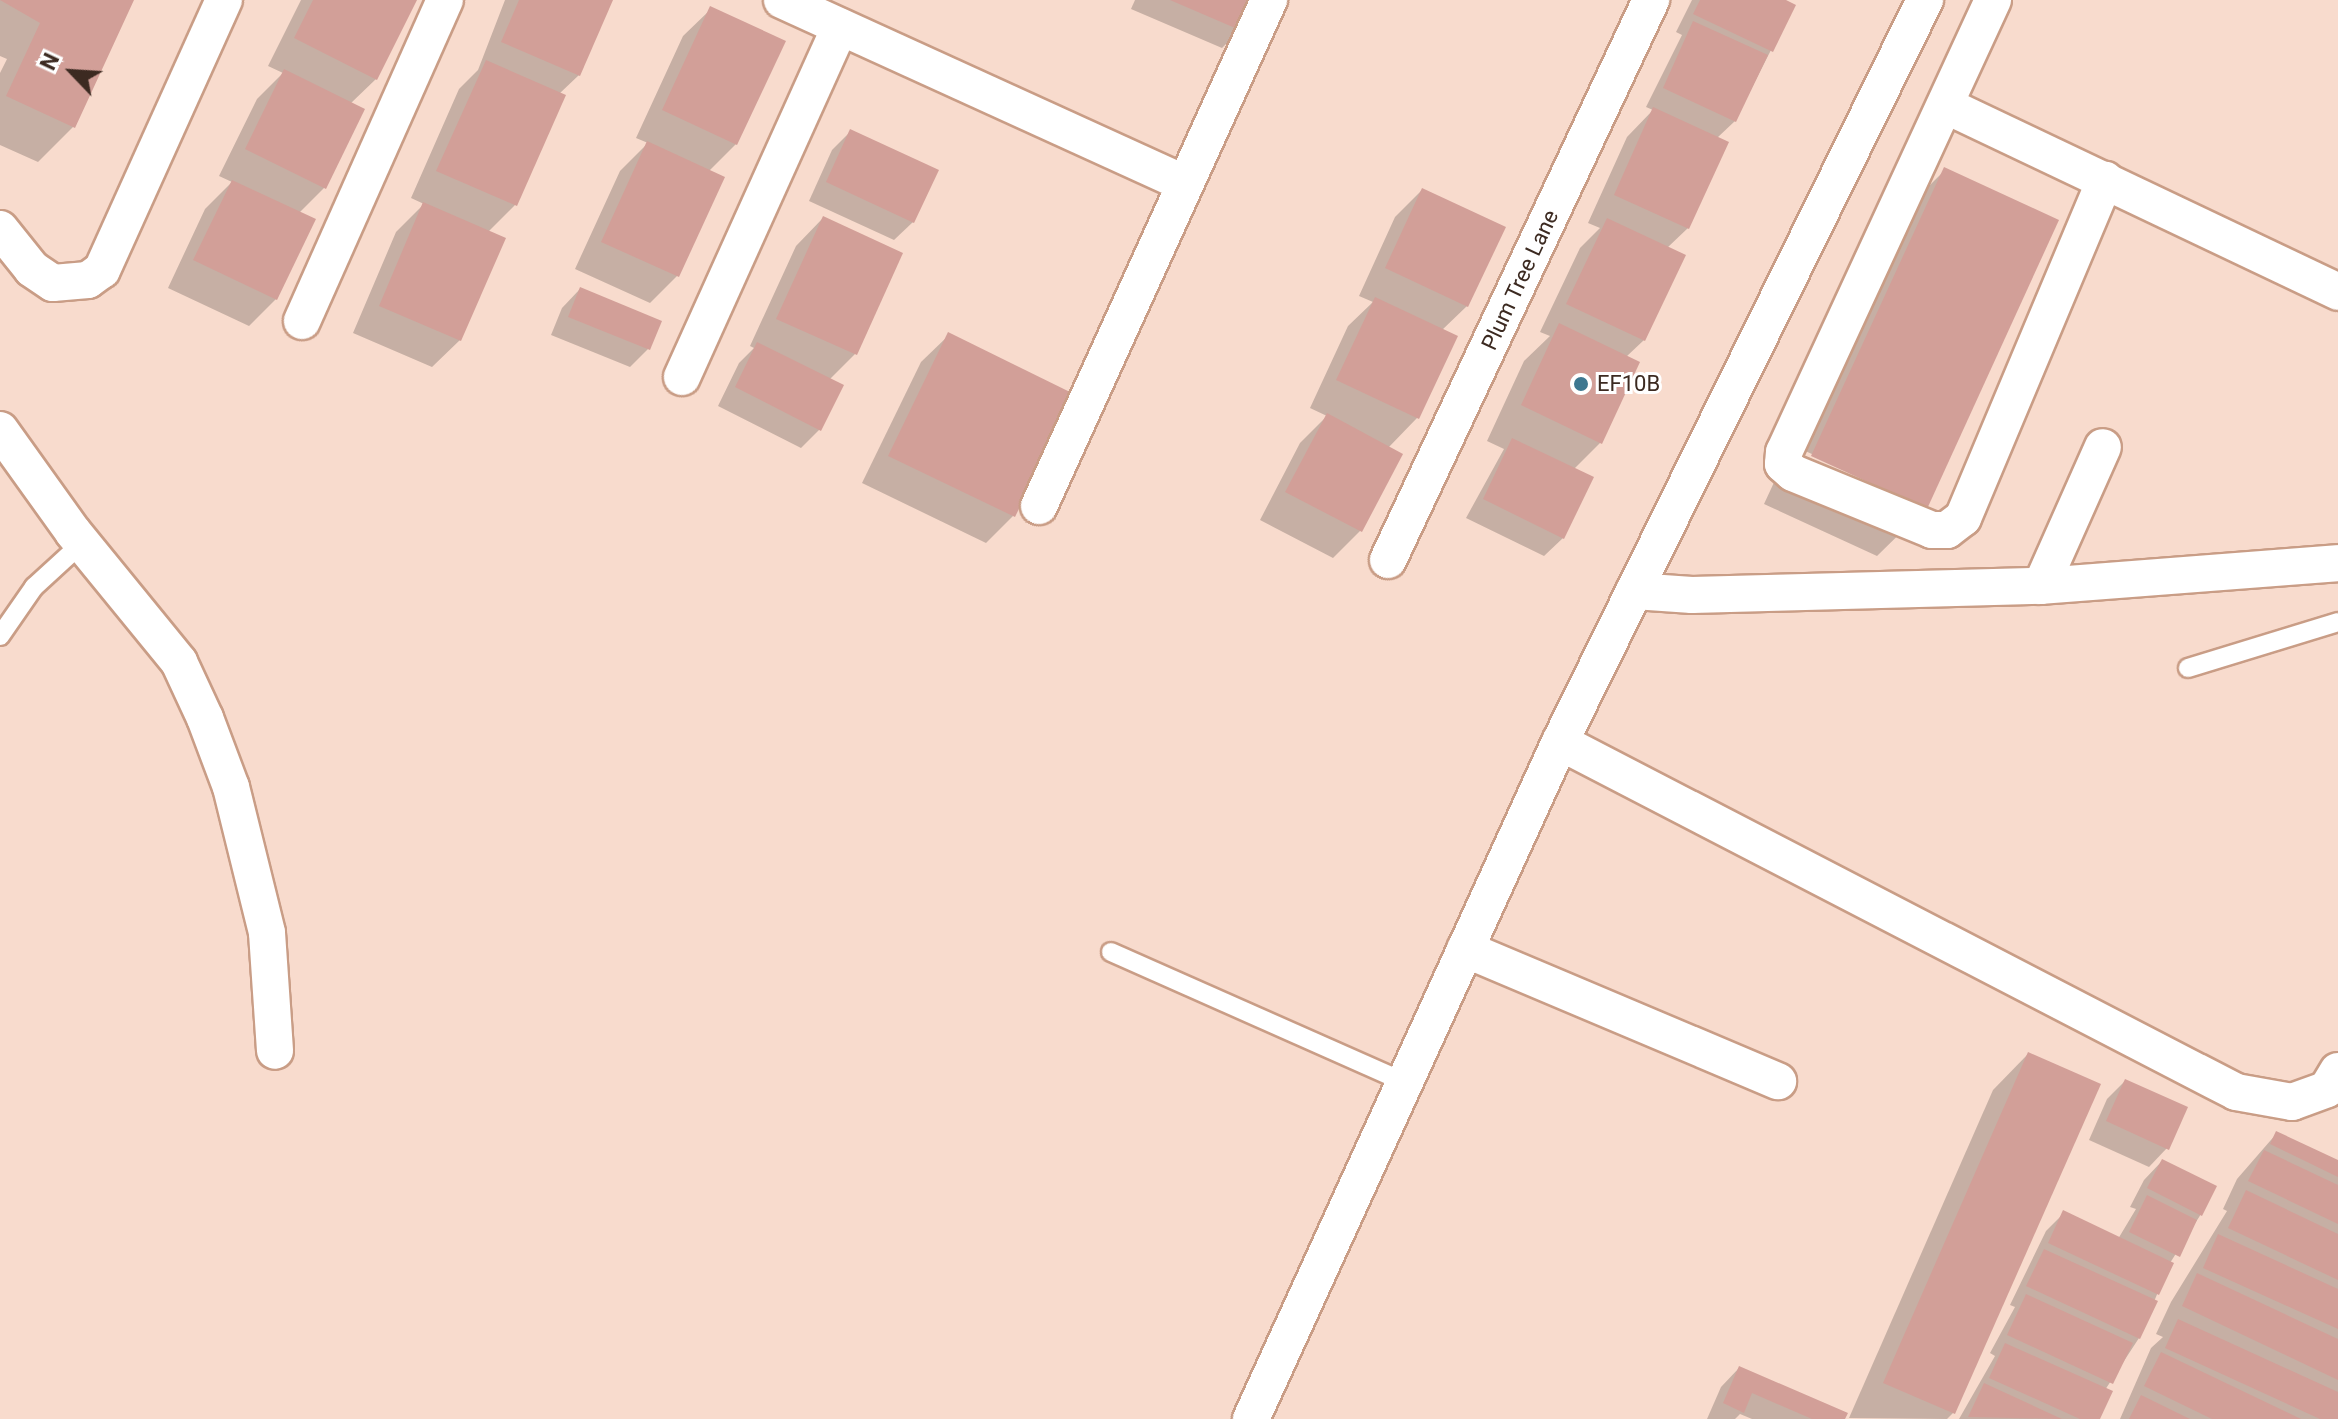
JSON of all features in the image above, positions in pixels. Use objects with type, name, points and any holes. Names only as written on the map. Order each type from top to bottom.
[{"type":"street","points":[[0,229],[32,269],[53,283],[88,280],[102,270],[224,0]]},
{"type":"street","points":[[302,321],[445,0]]},
{"type":"street","points":[[782,0],[1185,184]]},
{"type":"street","points":[[1039,506],[1269,0]]},
{"type":"street","name":"Plum Tree Lane","points":[[1388,560],[1651,0]]},
{"type":"street","points":[[1251,1419],[1560,742],[1925,0]]},
{"type":"street","points":[[1993,0],[1947,106],[1784,452],[1783,464],[1793,473],[1932,530],[1947,530],[1963,518],[2105,180]]},
{"type":"street","points":[[682,377],[840,27]]},
{"type":"street","points":[[1947,106],[2338,292]]},
{"type":"street","points":[[0,430],[82,543],[179,662],[231,787],[267,933],[275,1051]]},
{"type":"street","points":[[2041,586],[2103,447]]},
{"type":"street","points":[[1634,591],[1692,595],[2041,586],[2338,563]]},
{"type":"street","points":[[1560,742],[2236,1092],[2292,1102],[2327,1089],[2338,1071]]},
{"type":"street","points":[[1465,949],[1778,1081]]},
{"type":"lane","points":[[0,636],[34,587],[82,543]]},
{"type":"lane","points":[[2188,668],[2277,645],[2313,627],[2338,622]]},
{"type":"lane","points":[[1111,952],[1404,1082]]},
{"type":"building","points":[[0,0],[134,0],[75,128],[6,96],[40,23]]},
{"type":"building","points":[[313,0],[417,0],[377,80],[294,38]]},
{"type":"building","points":[[519,0],[613,0],[580,76],[501,42]]},
{"type":"building","points":[[1170,0],[1256,0],[1242,31]]},
{"type":"building","points":[[1700,0],[1786,0],[1796,5],[1773,52],[1693,14]]},
{"type":"building","points":[[710,6],[786,41],[737,145],[662,110]]},
{"type":"building","points":[[1693,21],[1768,55],[1736,122],[1663,88]]},
{"type":"building","points":[[486,60],[566,95],[517,206],[436,171]]},
{"type":"building","points":[[284,69],[365,109],[326,189],[245,149]]},
{"type":"building","points":[[1653,107],[1729,142],[1689,229],[1614,195]]},
{"type":"building","points":[[850,129],[939,170],[914,223],[826,182]]},
{"type":"building","points":[[647,141],[725,177],[679,277],[601,242]]},
{"type":"building","points":[[1944,167],[2059,220],[1927,509],[1811,456]]},
{"type":"building","points":[[232,180],[316,219],[277,300],[193,260]]},
{"type":"building","points":[[1422,188],[1506,227],[1468,307],[1385,268]]},
{"type":"building","points":[[423,202],[506,238],[461,341],[379,306]]},
{"type":"building","points":[[823,216],[903,253],[857,355],[776,319]]},
{"type":"building","points":[[1607,218],[1686,255],[1645,341],[1566,304]]},
{"type":"building","points":[[580,287],[662,321],[650,350],[568,317]]},
{"type":"building","points":[[1375,297],[1458,336],[1419,419],[1336,380]]},
{"type":"building","name":"EF10B","points":[[1559,323],[1640,362],[1602,444],[1521,405]]},
{"type":"building","points":[[948,332],[1074,394],[1015,517],[888,456]]},
{"type":"building","points":[[757,342],[844,385],[821,431],[735,387]]},
{"type":"building","points":[[1327,413],[1403,454],[1362,532],[1285,492]]},
{"type":"building","points":[[1512,438],[1594,477],[1564,539],[1483,499]]},
{"type":"building","points":[[2028,1052],[2101,1084],[1955,1414],[1883,1383]]},
{"type":"building","points":[[2125,1079],[2188,1107],[2169,1150],[2106,1121]]},
{"type":"building","points":[[2276,1131],[2338,1160],[2338,1177],[2270,1144]]},
{"type":"building","points":[[2264,1150],[2338,1185],[2338,1224],[2248,1181]]},
{"type":"building","points":[[2162,1159],[2217,1186],[2202,1216],[2147,1188]]},
{"type":"building","points":[[2246,1190],[2338,1234],[2338,1280],[2228,1228]]},
{"type":"building","points":[[2147,1195],[2197,1220],[2180,1257],[2129,1232]]},
{"type":"building","points":[[2063,1210],[2174,1263],[2159,1295],[2048,1243]]},
{"type":"building","points":[[2218,1234],[2338,1289],[2338,1329],[2203,1268]]},
{"type":"building","points":[[2044,1249],[2158,1301],[2140,1339],[2026,1286]]},
{"type":"building","points":[[2197,1273],[2338,1339],[2338,1380],[2182,1306]]},
{"type":"building","points":[[2026,1294],[2133,1343],[2113,1384],[2007,1335]]},
{"type":"building","points":[[2178,1319],[2338,1392],[2338,1419],[2320,1419],[2165,1348]]},
{"type":"building","points":[[2005,1343],[2113,1391],[2100,1419],[2080,1419],[1989,1378]]},
{"type":"building","points":[[2161,1352],[2301,1419],[2212,1419],[2144,1386]]},
{"type":"building","points":[[1739,1366],[1848,1413],[1845,1419],[1812,1419],[1752,1393],[1744,1413],[1723,1403]]},
{"type":"building","points":[[1984,1383],[2062,1419],[1968,1417]]},
{"type":"building","points":[[2141,1395],[2190,1419],[2129,1419]]},
{"type":"place","name":"EF10B","points":[[1581,384]]}]
